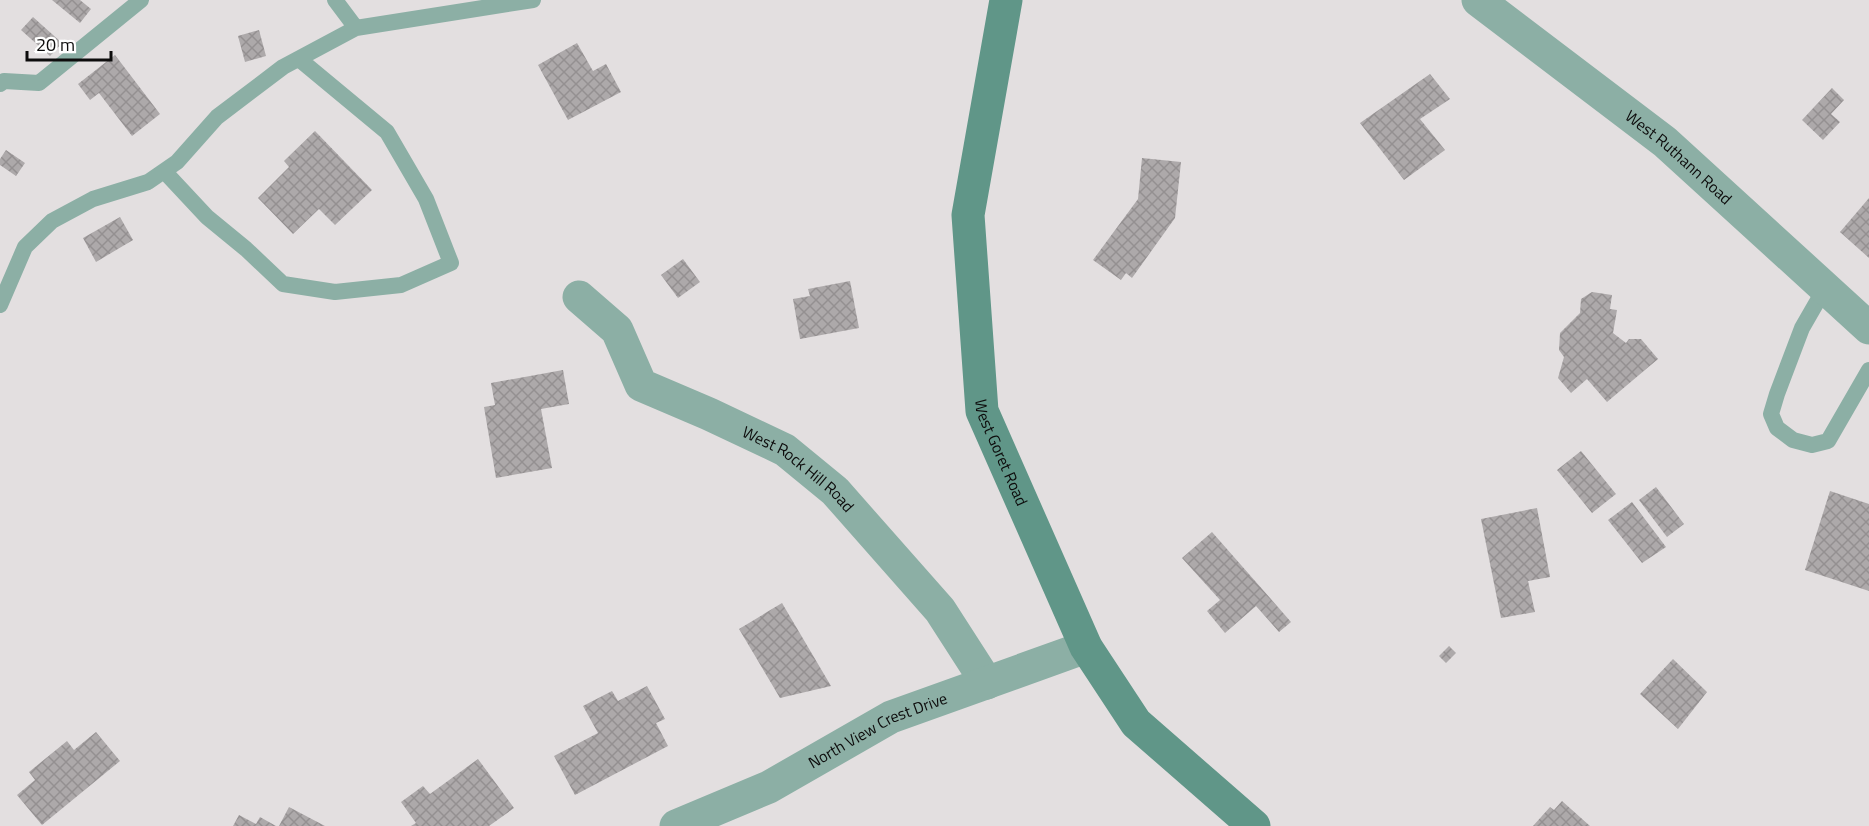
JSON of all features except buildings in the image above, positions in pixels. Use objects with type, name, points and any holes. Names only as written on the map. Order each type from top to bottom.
[{"type":"street","name":"West Goret Road","points":[[1006,0],[968,215],[982,411],[1086,647],[1136,723],[1254,826]]},
{"type":"street","name":"West Ruthann Road","points":[[1478,0],[1665,142],[1869,328]]},
{"type":"street","name":"West Rock Hill Road","points":[[579,297],[617,330],[641,385],[785,450],[835,491],[940,610],[987,683]]},
{"type":"street","name":"North View Crest Drive","points":[[676,826],[769,788],[891,717],[1086,647]]},
{"type":"lane","points":[[0,84],[4,81],[39,83],[141,0]]},
{"type":"lane","points":[[335,0],[356,28]]},
{"type":"lane","points":[[0,305],[25,247],[52,221],[93,199],[148,182],[177,162],[217,117],[283,68],[356,28],[532,0]]},
{"type":"lane","points":[[164,171],[207,217],[283,284],[335,292],[401,285],[452,263],[426,199],[387,132],[299,59]]},
{"type":"lane","points":[[1825,288],[1802,328],[1777,394],[1771,414],[1777,428],[1792,440],[1812,445],[1828,441],[1869,370]]}]
